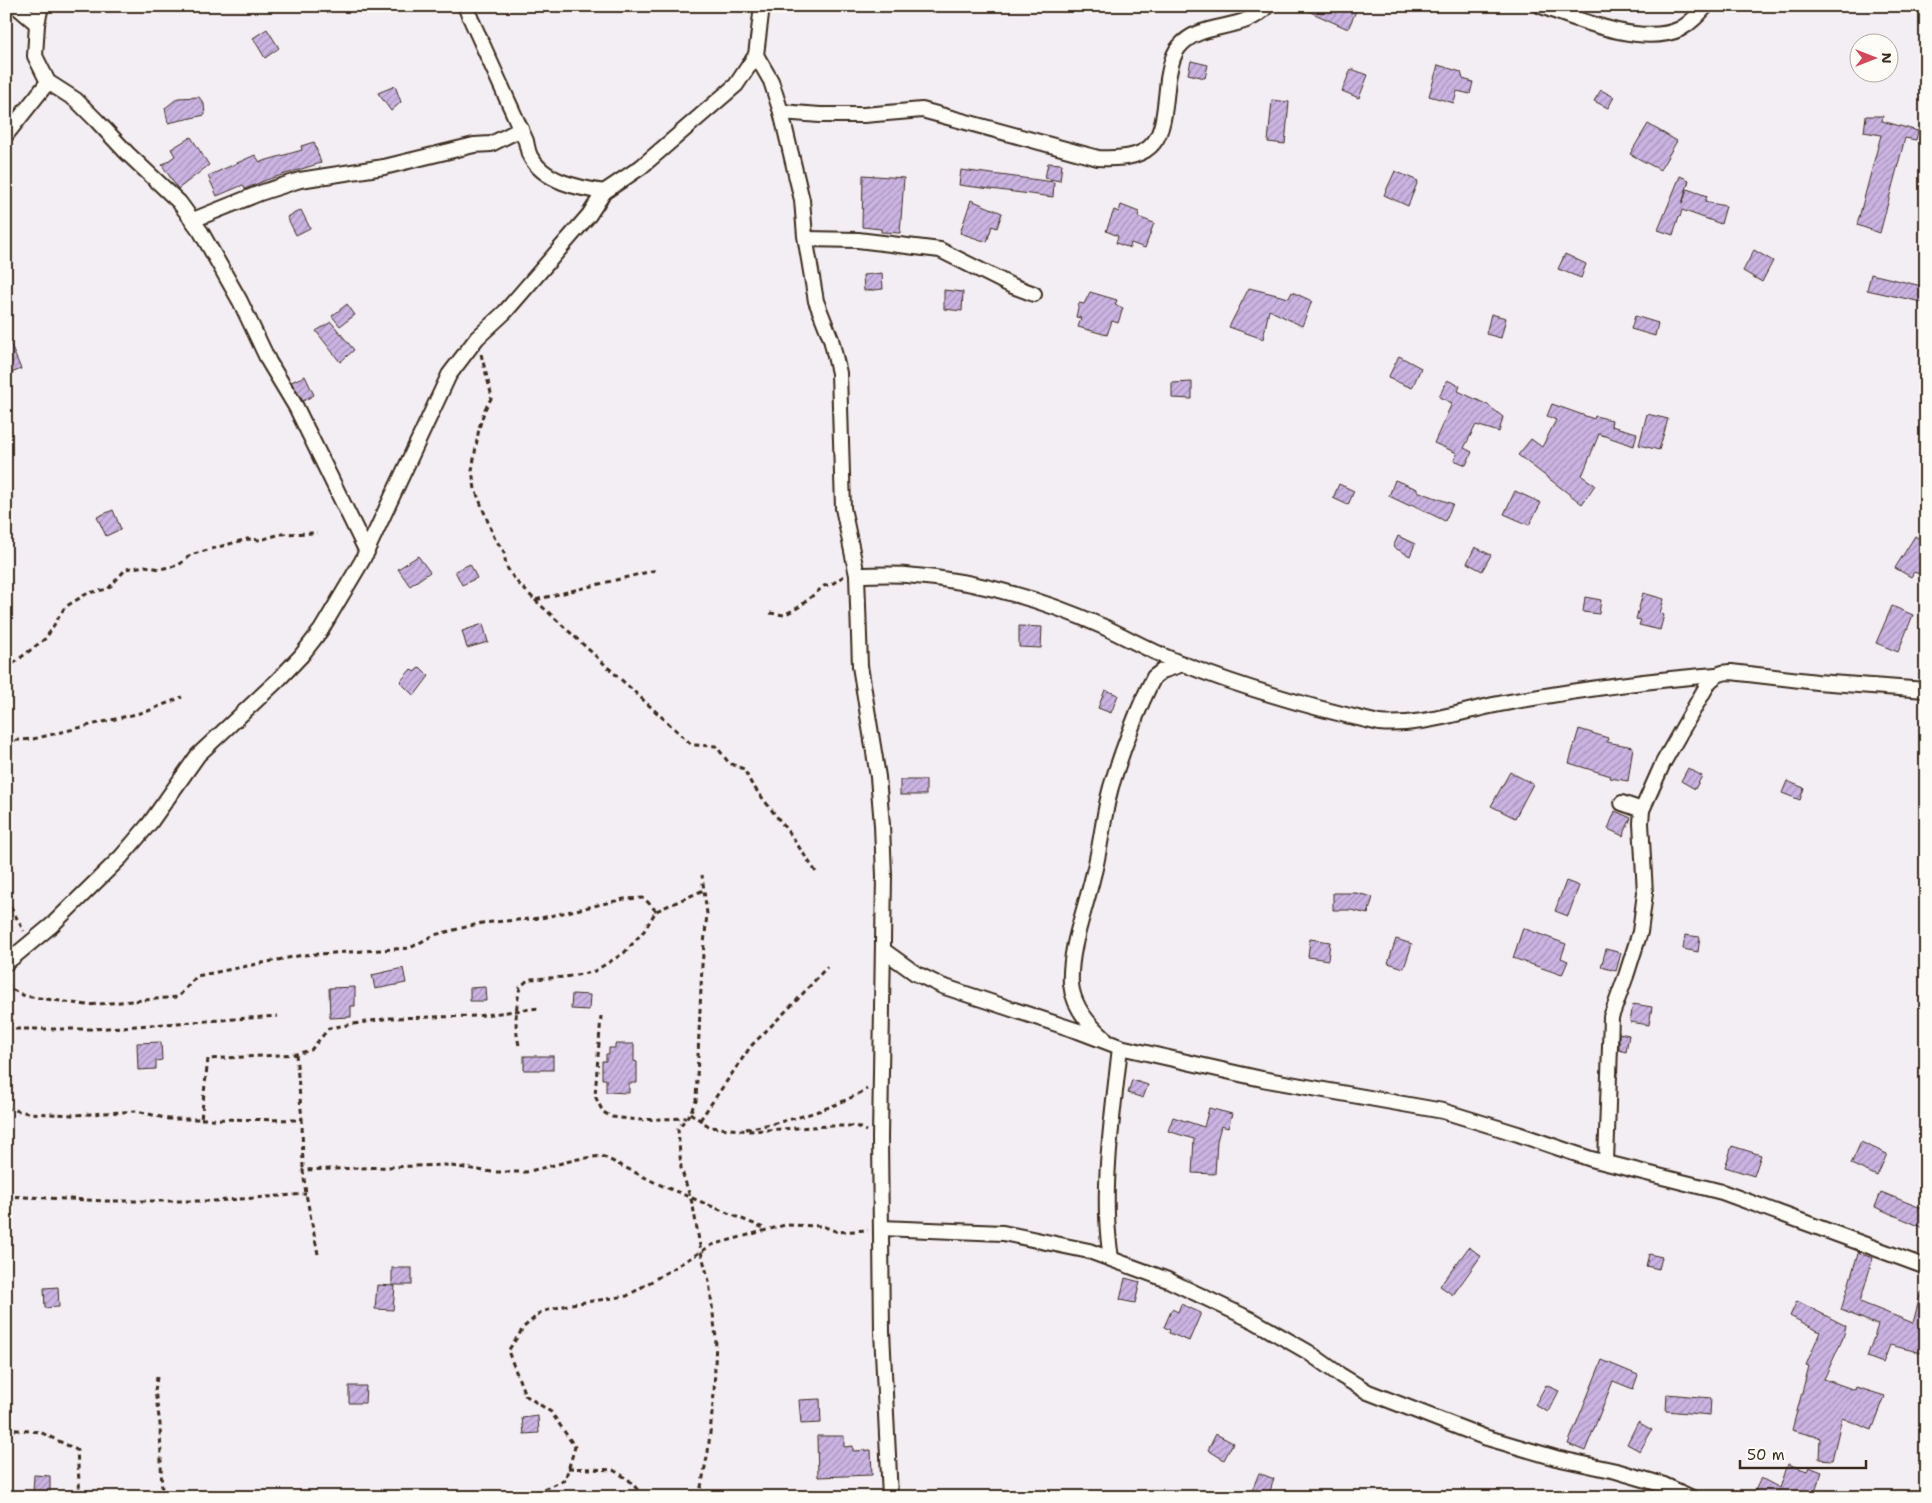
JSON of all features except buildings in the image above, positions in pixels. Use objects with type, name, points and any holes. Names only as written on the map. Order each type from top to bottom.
[{"type":"street","points":[[16,6],[37,24]]},
{"type":"street","points":[[41,6],[37,24],[35,56],[48,82],[76,100],[178,202],[193,220],[240,301],[261,347],[296,407],[367,552]]},
{"type":"street","points":[[465,6],[521,129],[531,157],[540,168],[556,180],[570,186],[604,192]]},
{"type":"street","points":[[736,85],[756,55],[762,6]]},
{"type":"street","points":[[781,112],[820,115],[864,115],[922,110],[1098,158],[1118,159],[1136,156],[1153,145],[1161,131],[1169,74],[1178,48],[1196,34],[1244,22],[1261,14],[1267,6]]},
{"type":"street","points":[[1541,6],[1603,27],[1623,32],[1646,34],[1678,30],[1695,18],[1706,6]]},
{"type":"street","points":[[756,55],[771,81],[781,112],[802,200],[816,300],[837,360],[843,508],[857,575],[860,666],[878,777],[884,876],[880,1138],[882,1331],[890,1497]]},
{"type":"street","points":[[6,963],[30,944],[121,857],[150,823],[198,755],[301,656],[321,630],[367,552],[448,375],[476,340],[505,312],[549,262],[589,215],[604,192],[641,167],[751,72],[759,71],[771,81]]},
{"type":"street","points":[[6,135],[48,82]]},
{"type":"street","points":[[193,220],[260,193],[300,180],[384,167],[490,144],[521,129]]},
{"type":"street","points":[[806,239],[858,240],[940,250],[1010,285],[1034,294]]},
{"type":"street","points":[[857,575],[906,575],[999,590],[1059,609],[1103,626],[1183,664],[1276,696],[1364,719],[1392,724],[1422,721],[1508,702],[1596,687],[1649,680],[1716,675],[1723,672],[1817,682],[1926,690]]},
{"type":"street","points":[[1114,1045],[1089,1023],[1076,1004],[1071,985],[1074,950],[1094,875],[1111,787],[1129,738],[1154,677],[1162,671],[1183,664]]},
{"type":"street","points":[[1606,1162],[1611,1017],[1637,941],[1645,894],[1642,810],[1663,763],[1709,682],[1716,675]]},
{"type":"street","points":[[1622,803],[1642,810]]},
{"type":"street","points":[[883,950],[915,973],[942,986],[1078,1031],[1114,1045],[1262,1079],[1443,1111],[1606,1162],[1722,1192],[1926,1267]]},
{"type":"street","points":[[1111,1258],[1107,1231],[1114,1045]]},
{"type":"street","points":[[881,1228],[1003,1233],[1062,1244],[1111,1258],[1168,1280],[1254,1322],[1308,1352],[1368,1392],[1484,1437],[1556,1458],[1616,1471],[1664,1485],[1690,1497]]},
{"type":"path","points":[[476,340],[483,357],[492,397],[485,409],[479,428],[472,471],[475,489],[494,536],[504,552],[506,566],[535,600],[692,745],[716,746],[729,763],[744,769],[751,783],[816,872]]},
{"type":"path","points":[[6,669],[46,638],[64,607],[88,593],[108,589],[126,569],[145,566],[160,569],[178,565],[190,555],[247,539],[261,540],[280,534],[317,533]]},
{"type":"path","points":[[535,600],[656,570]]},
{"type":"path","points":[[770,613],[784,615],[799,606],[824,586],[832,584],[842,576],[857,575]]},
{"type":"path","points":[[6,741],[33,739],[148,711],[182,697]]},
{"type":"path","points":[[699,1497],[708,1452],[713,1404],[716,1338],[709,1281],[690,1198],[681,1168],[678,1129],[696,1101],[702,965],[707,914],[702,875]]},
{"type":"path","points":[[519,1045],[515,1032],[516,1010],[520,987],[529,979],[565,978],[593,972],[624,953],[644,931],[656,911],[704,890]]},
{"type":"path","points":[[6,983],[11,990],[25,996],[87,1005],[178,997],[198,976],[303,955],[410,948],[434,935],[482,923],[541,918],[624,899],[644,898],[656,911]]},
{"type":"path","points":[[6,899],[30,944]]},
{"type":"path","points":[[700,1120],[751,1046],[797,1000],[827,966]]},
{"type":"path","points":[[201,1119],[208,1060],[296,1054],[311,1050],[329,1028],[390,1018],[476,1016],[539,1008]]},
{"type":"path","points":[[6,1029],[93,1029],[278,1016]]},
{"type":"path","points":[[601,1016],[595,1096],[603,1112],[612,1117],[638,1120],[686,1118]]},
{"type":"path","points":[[296,1054],[302,1120],[303,1170],[318,1254]]},
{"type":"path","points":[[742,1130],[788,1121],[849,1100],[881,1082]]},
{"type":"path","points":[[6,1108],[28,1114],[75,1115],[136,1111],[168,1119],[302,1120]]},
{"type":"path","points":[[690,1113],[710,1127],[742,1130],[856,1126],[880,1138]]},
{"type":"path","points":[[303,1170],[445,1165],[492,1172],[526,1172],[578,1159],[602,1156],[656,1184],[766,1229]]},
{"type":"path","points":[[6,1196],[107,1201],[215,1201],[306,1194]]},
{"type":"path","points":[[428,1497],[454,1494],[532,1496],[565,1480],[574,1447],[551,1412],[525,1395],[508,1352],[524,1327],[541,1312],[571,1304],[627,1296],[712,1244],[766,1229],[785,1225],[822,1226],[838,1232],[881,1228]]},
{"type":"path","points":[[157,1377],[156,1391],[160,1424],[162,1497]]},
{"type":"path","points":[[6,1429],[40,1432],[77,1450],[80,1497]]},
{"type":"path","points":[[568,1468],[613,1470],[628,1479],[644,1497]]}]
